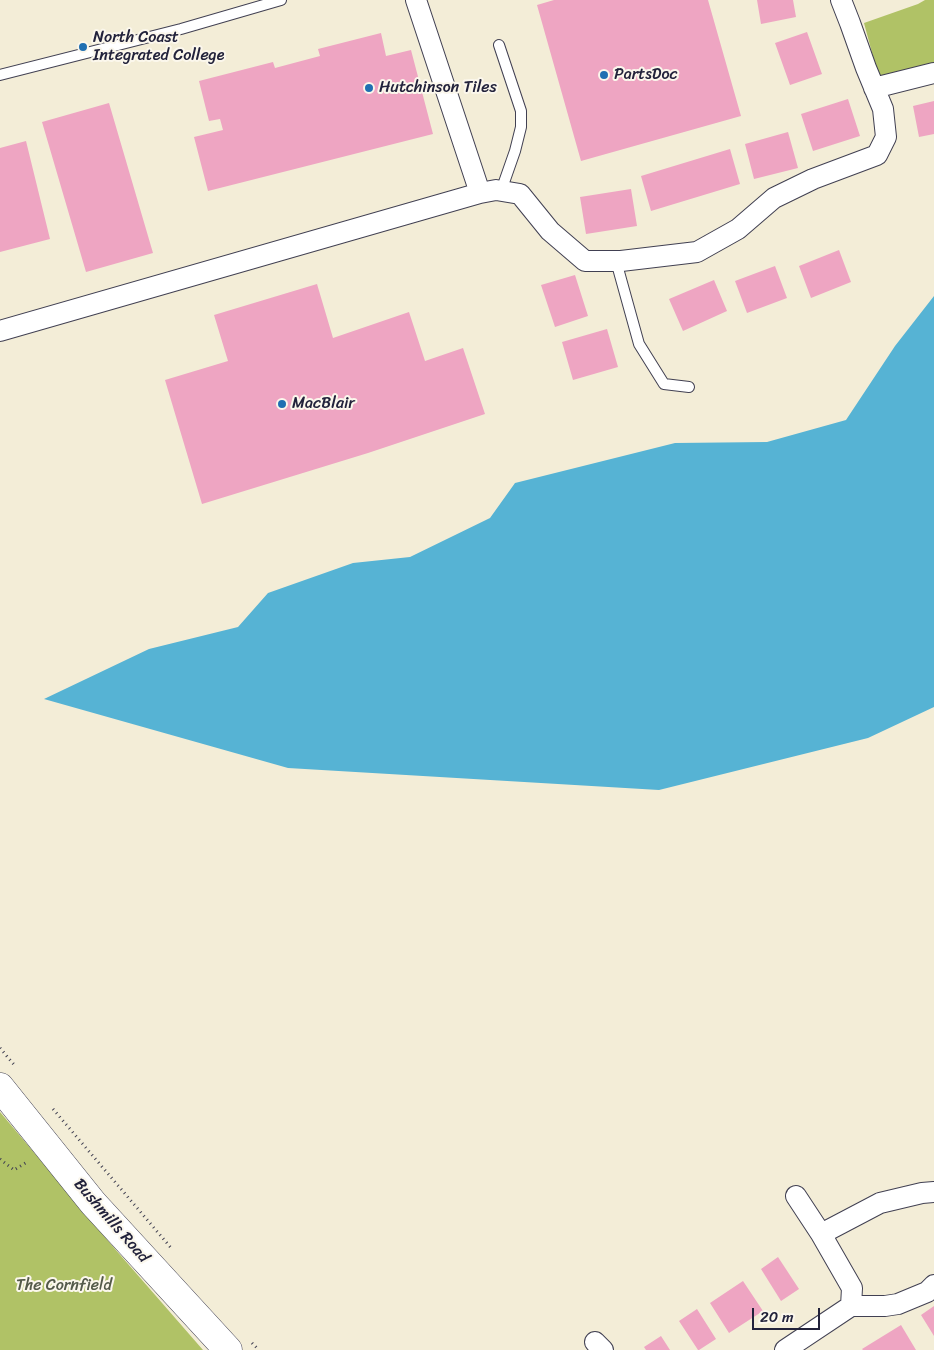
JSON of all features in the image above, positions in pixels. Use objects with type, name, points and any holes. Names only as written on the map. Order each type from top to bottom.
[{"type":"main road","name":"Bushmills Road","points":[[10,1079],[92,1203],[238,1344]]},
{"type":"street","points":[[416,0],[480,193]]},
{"type":"street","points":[[0,331],[496,190],[520,194],[550,231],[585,261],[616,261],[697,252],[738,229],[774,198],[813,179],[877,156],[886,137],[882,109],[841,0]]},
{"type":"street","points":[[874,88],[934,73]]},
{"type":"street","points":[[821,1234],[880,1203],[934,1192]]},
{"type":"street","points":[[796,1196],[821,1234],[852,1288],[851,1306]]},
{"type":"street","points":[[785,1350],[851,1306],[898,1304],[927,1292],[934,1285]]},
{"type":"lane","points":[[0,75],[181,29],[281,0]]},
{"type":"lane","points":[[499,44],[522,111],[520,127],[502,191]]},
{"type":"lane","points":[[616,261],[638,344],[664,384],[689,386]]},
{"type":"path","points":[[0,1048],[10,1079]]},
{"type":"path","points":[[51,1107],[178,1256]]},
{"type":"path","points":[[0,1158],[14,1170],[27,1162],[21,1155]]},
{"type":"path","points":[[238,1344],[259,1350]]},
{"type":"green space","points":[[925,0],[934,0],[934,65],[887,77],[878,75],[864,23]]},
{"type":"green space","name":"The Cornfield","points":[[0,1112],[115,1249],[203,1350],[0,1350]]},
{"type":"water","points":[[934,296],[934,707],[868,738],[659,790],[288,768],[44,699],[149,649],[238,627],[268,593],[353,563],[410,557],[490,518],[515,483],[675,443],[767,442],[846,420],[895,346]]},
{"type":"building","points":[[554,0],[708,0],[741,116],[581,161],[537,5]]},
{"type":"building","points":[[757,0],[793,0],[796,17],[761,24]]},
{"type":"building","points":[[807,32],[822,74],[790,85],[775,43]]},
{"type":"building","points":[[381,33],[386,56],[411,50],[433,134],[208,191],[194,137],[223,130],[220,119],[209,121],[199,81],[273,62],[275,68],[320,56],[318,49]]},
{"type":"building","points":[[848,99],[860,136],[813,151],[801,114]]},
{"type":"building","points":[[934,101],[934,134],[919,137],[913,106]]},
{"type":"building","points":[[109,103],[153,253],[86,272],[42,122]]},
{"type":"building","points":[[788,132],[798,168],[754,179],[745,144]]},
{"type":"building","points":[[26,141],[50,239],[0,252],[0,148]]},
{"type":"building","points":[[730,149],[740,184],[651,211],[641,176]]},
{"type":"building","points":[[631,189],[637,226],[586,234],[580,197]]},
{"type":"building","points":[[839,250],[851,282],[811,298],[799,266]]},
{"type":"building","points":[[775,266],[787,298],[747,313],[735,281]]},
{"type":"building","points":[[575,275],[588,316],[555,327],[541,285]]},
{"type":"building","points":[[714,280],[727,311],[683,331],[669,299]]},
{"type":"building","points":[[317,284],[333,338],[409,312],[425,361],[463,348],[485,414],[368,453],[202,504],[165,380],[228,361],[214,315]]},
{"type":"building","points":[[607,329],[618,367],[573,380],[562,342]]},
{"type":"building","points":[[778,1257],[799,1289],[781,1301],[761,1269]]},
{"type":"building","points":[[743,1281],[763,1311],[729,1333],[710,1303]]},
{"type":"building","points":[[934,1306],[934,1336],[921,1315]]},
{"type":"building","points":[[697,1309],[716,1339],[699,1350],[679,1321]]},
{"type":"building","points":[[901,1325],[916,1350],[862,1349]]},
{"type":"building","points":[[661,1336],[670,1350],[646,1350],[644,1347]]},
{"type":"place","name":"North Coast Integrated College","points":[[83,47]]},
{"type":"place","name":"PartsDoc","points":[[604,75]]},
{"type":"place","name":"Hutchinson Tiles","points":[[369,88]]},
{"type":"place","name":"MacBlair","points":[[282,404]]}]
